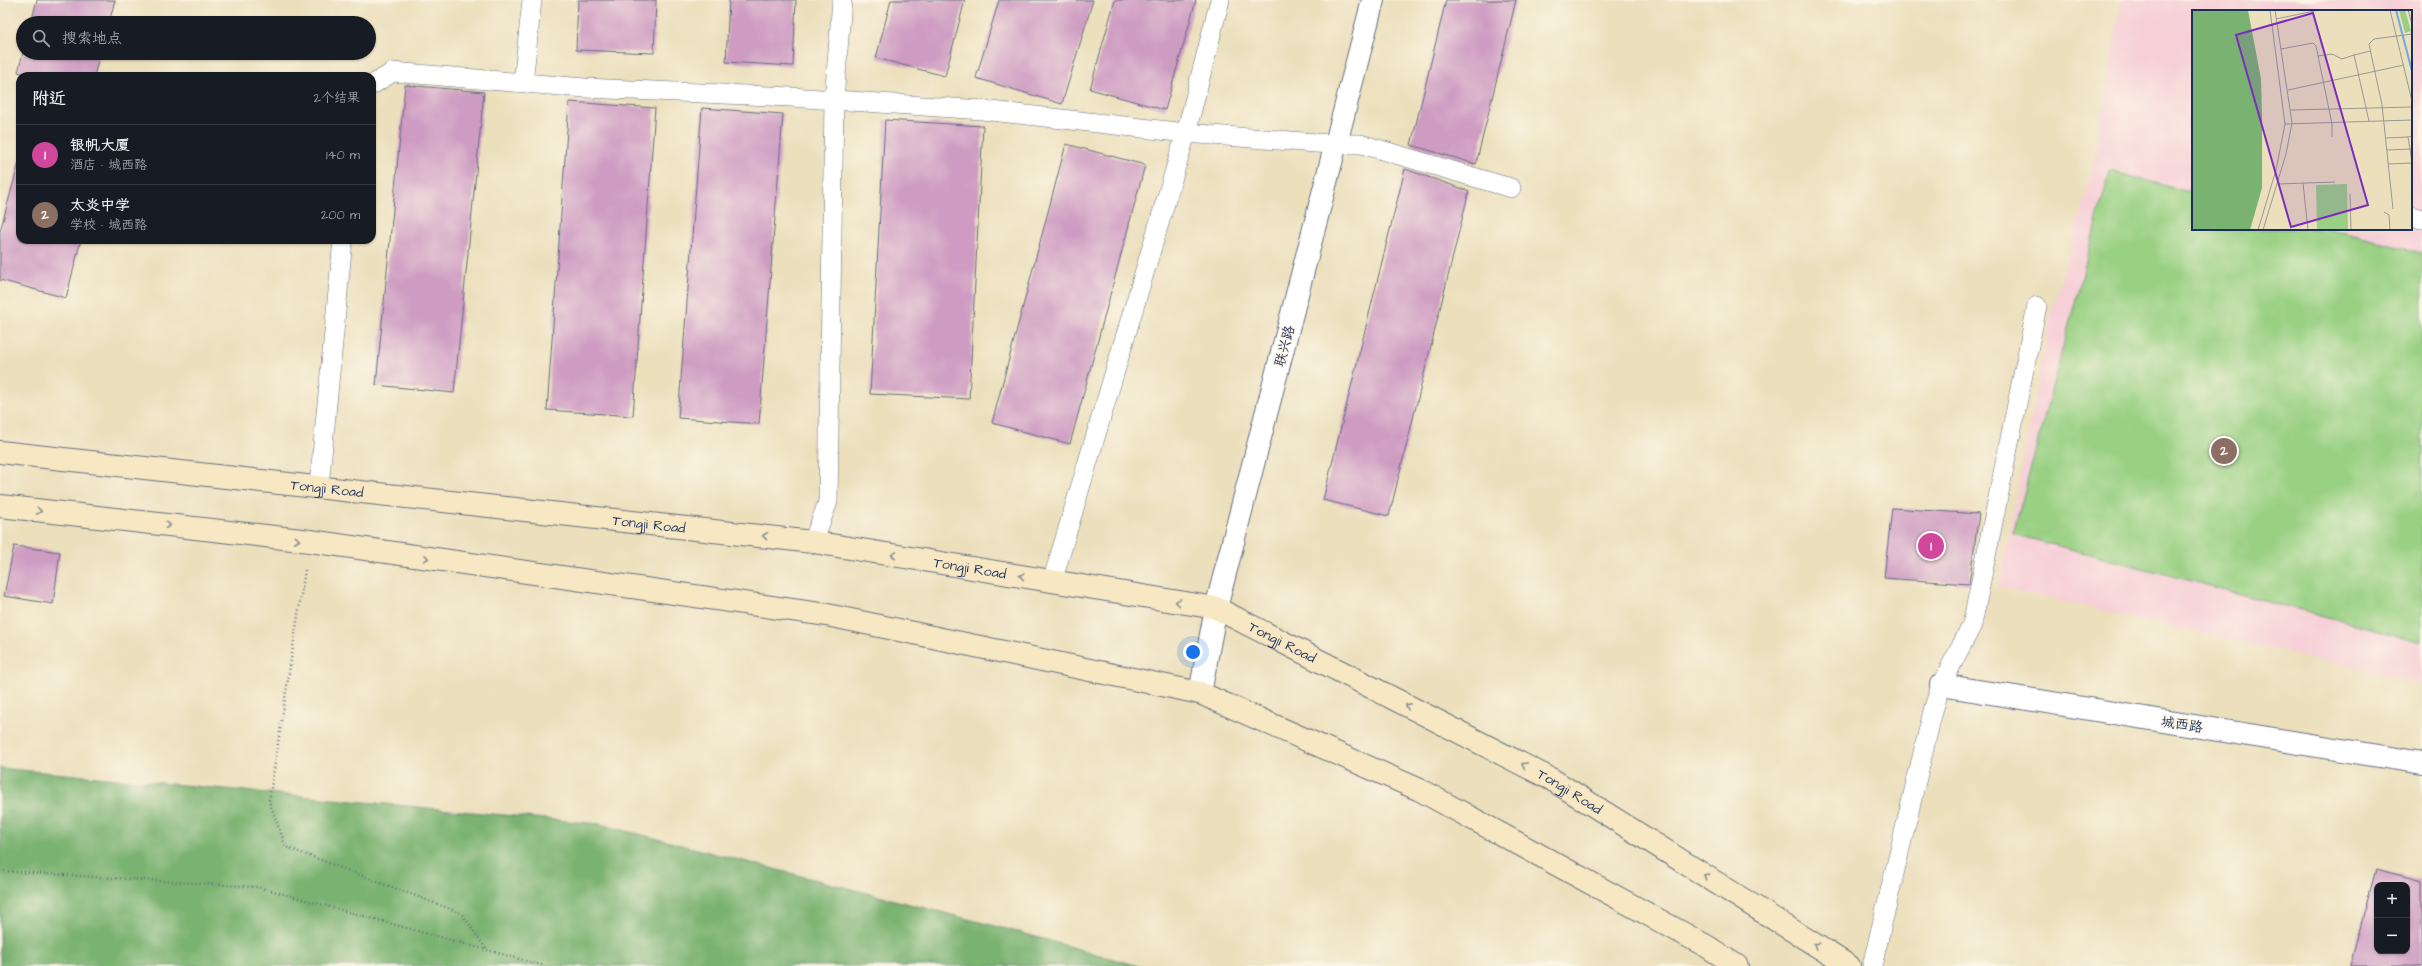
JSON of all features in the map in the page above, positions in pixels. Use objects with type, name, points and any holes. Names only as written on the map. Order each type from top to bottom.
[{"type":"main road","name":"Tongji Road","points":[[0,452],[813,542],[1216,608],[1551,779],[1849,966]]},
{"type":"main road","points":[[0,506],[310,541],[827,614],[1200,692],[1420,790],[1708,947],[1737,966]]},
{"type":"street","name":"联兴路","points":[[1200,692],[1216,608],[1373,0]]},
{"type":"street","name":"城西路","points":[[1941,685],[2422,763]]},
{"type":"lane","points":[[523,83],[532,0]]},
{"type":"lane","points":[[813,542],[828,502],[834,100],[842,0]]},
{"type":"lane","points":[[1052,582],[1186,133],[1220,0]]},
{"type":"lane","points":[[376,83],[393,72],[585,88],[834,100],[982,110],[1186,133],[1336,144],[1361,144],[1511,188]]},
{"type":"lane","points":[[2412,216],[2422,219]]},
{"type":"lane","points":[[318,486],[343,244]]},
{"type":"lane","points":[[1872,966],[1941,685],[1972,625],[2037,306]]},
{"type":"path","points":[[310,541],[269,801],[286,847],[461,913],[487,950]]},
{"type":"path","points":[[0,871],[258,887],[545,966]]},
{"type":"shaded area","points":[[2121,0],[2422,0],[2422,683],[1999,587],[2051,316],[2093,168]]},
{"type":"green space","points":[[2110,171],[2192,193],[2192,230],[2334,230],[2422,253],[2422,642],[2013,534]]},
{"type":"green space","points":[[0,768],[600,824],[1022,933],[1138,966],[0,966]]},
{"type":"building","points":[[37,0],[115,0],[111,16],[33,16]]},
{"type":"building","points":[[578,0],[656,0],[654,53],[576,50]]},
{"type":"building","points":[[729,0],[796,0],[793,66],[726,62]]},
{"type":"building","points":[[891,0],[965,0],[945,76],[876,58]]},
{"type":"building","points":[[999,0],[1093,0],[1062,104],[976,78]]},
{"type":"building","points":[[1115,0],[1196,0],[1165,110],[1090,89]]},
{"type":"building","points":[[1446,0],[1516,0],[1476,164],[1411,145]]},
{"type":"building","points":[[21,60],[98,60],[95,72],[18,72]]},
{"type":"building","points":[[405,85],[484,92],[454,393],[376,385]]},
{"type":"building","points":[[569,102],[655,108],[633,416],[547,410]]},
{"type":"building","points":[[702,108],[783,114],[759,424],[678,418]]},
{"type":"building","points":[[885,120],[983,126],[969,399],[870,394]]},
{"type":"building","points":[[1066,144],[1145,165],[1070,444],[992,423]]},
{"type":"building","points":[[1405,169],[1469,191],[1389,516],[1323,500]]},
{"type":"building","points":[[16,173],[16,244],[80,244],[66,298],[0,280],[0,231]]},
{"type":"building","points":[[1892,508],[1979,514],[1969,584],[1884,578]]},
{"type":"building","points":[[14,546],[60,552],[53,604],[4,596]]},
{"type":"building","points":[[2376,869],[2422,881],[2422,966],[2350,966]]},
{"type":"place","name":"太炎中学","points":[[2224,451]]},
{"type":"place","name":"银帆大厦","points":[[1931,546]]}]
